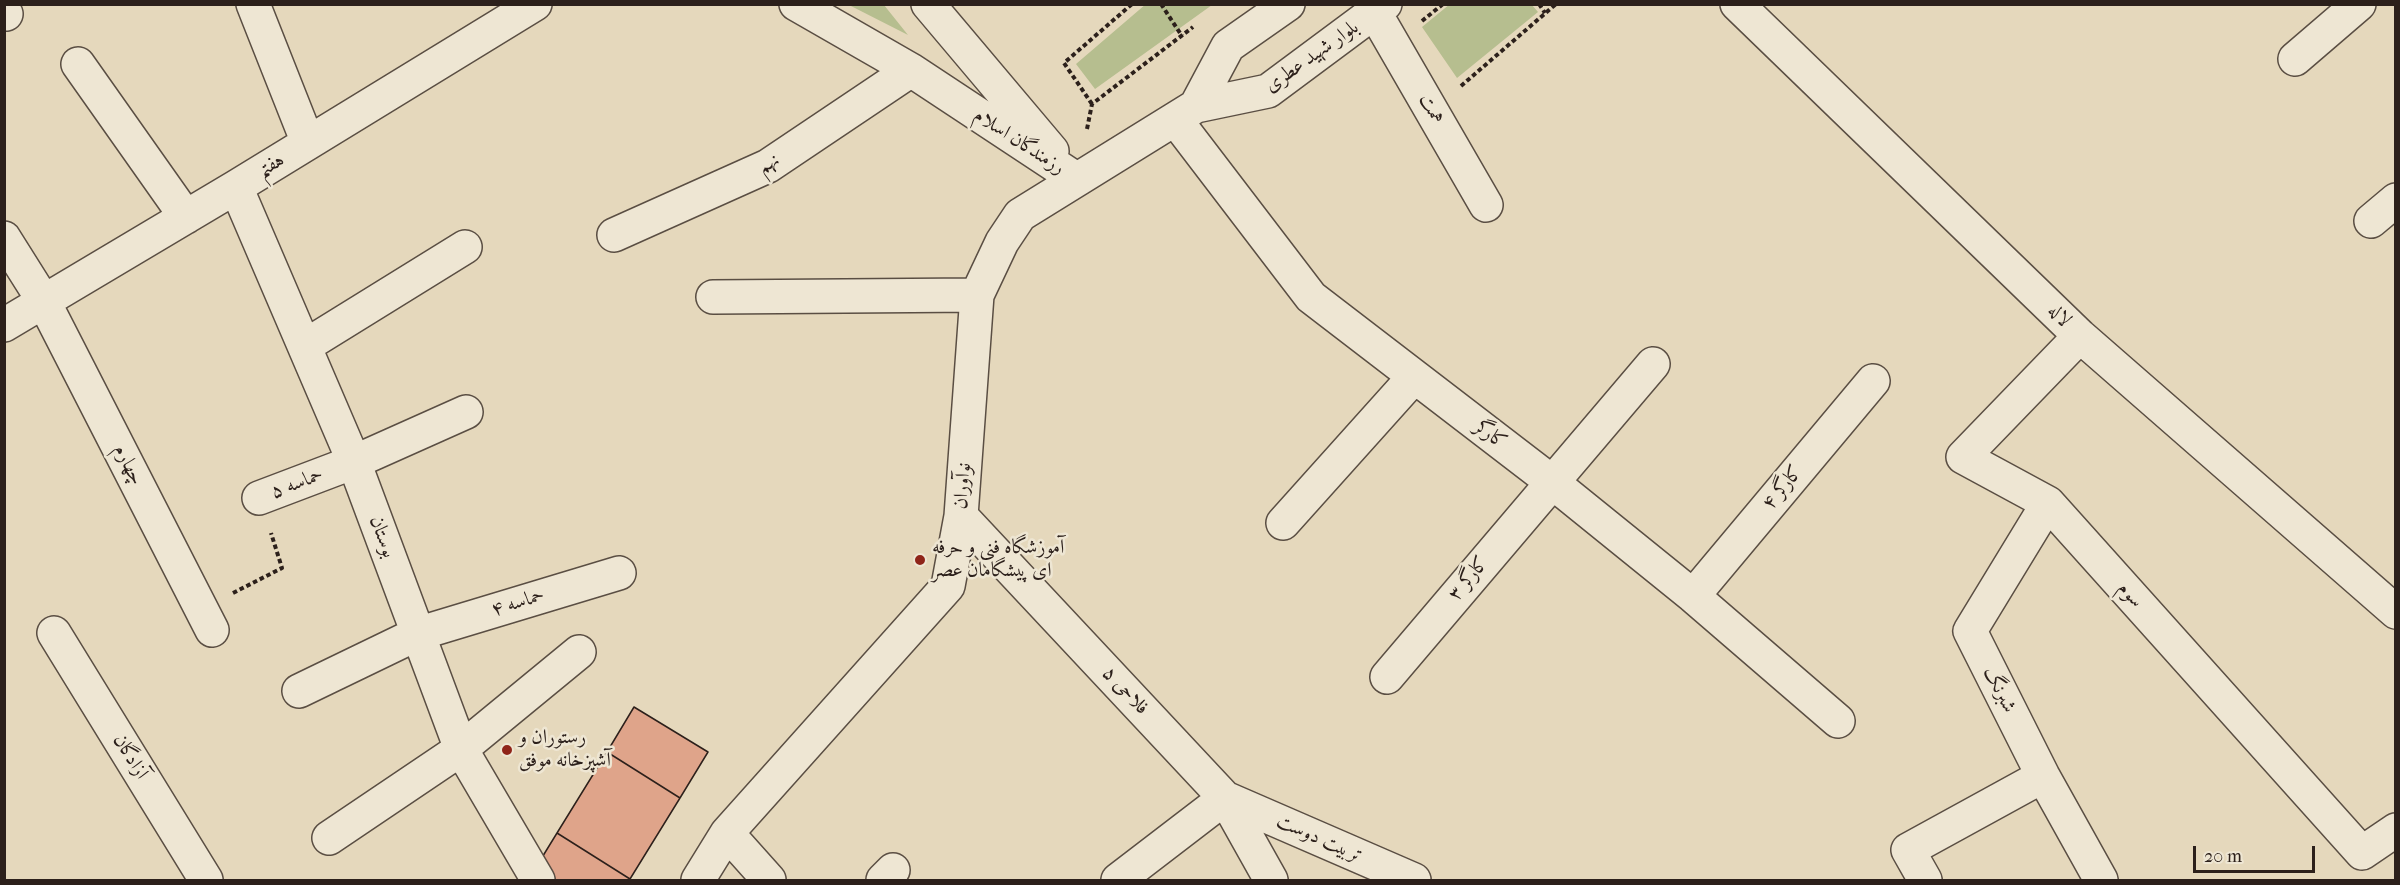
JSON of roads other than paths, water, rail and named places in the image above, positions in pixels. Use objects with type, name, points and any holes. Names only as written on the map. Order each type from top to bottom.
[{"type":"street","points":[[253,4],[308,143]]},
{"type":"street","name":"هفتم","points":[[4,325],[236,188],[535,4]]},
{"type":"street","name":"رزمندگان اسلام","points":[[796,4],[911,70],[1076,179]]},
{"type":"street","name":"رزمندگان اسلام","points":[[928,4],[1076,179]]},
{"type":"street","points":[[1186,113],[1228,46],[1288,4]]},
{"type":"street","name":"لاله","points":[[1737,4],[2080,336],[2396,612]]},
{"type":"street","points":[[2295,59],[2359,4]]},
{"type":"street","name":"بلوار شهید عطری","points":[[1186,113],[1268,91],[1380,9]]},
{"type":"street","name":"همت","points":[[1380,9],[1432,111],[1486,205]]},
{"type":"street","points":[[78,64],[186,217]]},
{"type":"street","name":"نهم","points":[[614,235],[768,166],[911,70]]},
{"type":"street","name":"نوآوران","points":[[698,880],[727,832],[948,586],[961,516],[977,295],[1002,242],[1020,215],[1186,113]]},
{"type":"street","name":"کارگر","points":[[1186,113],[1311,297],[1552,482],[1693,596],[1838,721]]},
{"type":"street","name":"بوستان","points":[[236,188],[354,462],[460,749],[538,880]]},
{"type":"street","points":[[2371,221],[2396,200]]},
{"type":"street","name":"چهارم","points":[[4,238],[43,300],[207,620]]},
{"type":"street","points":[[304,346],[465,247]]},
{"type":"street","points":[[713,297],[977,295]]},
{"type":"street","name":"سوم","points":[[2080,336],[1964,457],[2048,503],[2362,853],[2396,830]]},
{"type":"street","name":"کارگر ۳","points":[[1387,677],[1653,364]]},
{"type":"street","points":[[1283,523],[1414,377]]},
{"type":"street","name":"کارگر ۴","points":[[1693,596],[1873,381]]},
{"type":"street","name":"حماسه ۵","points":[[259,498],[354,462],[466,412]]},
{"type":"street","name":"شبرنگ","points":[[2048,503],[1970,632],[2043,777],[2101,880]]},
{"type":"street","name":"فلاحی ۵","points":[[961,516],[1225,798],[1271,880]]},
{"type":"street","name":"حماسه ۴","points":[[299,691],[417,634],[619,573]]},
{"type":"street","name":"آزادگان","points":[[54,633],[206,880]]},
{"type":"street","points":[[329,838],[460,749],[579,652]]},
{"type":"street","points":[[1925,880],[1908,850],[2043,777]]},
{"type":"street","points":[[1118,880],[1225,798]]},
{"type":"street","name":"تربیت دوست","points":[[1225,798],[1414,880]]},
{"type":"street","points":[[727,832],[769,880]]},
{"type":"place","name":"آموزشگاه فنی و حرفه ای پیشگامان عصر","points":[[920,560]]},
{"type":"place","name":"رستوران و آشپزخانه موفق","points":[[507,750]]}]
